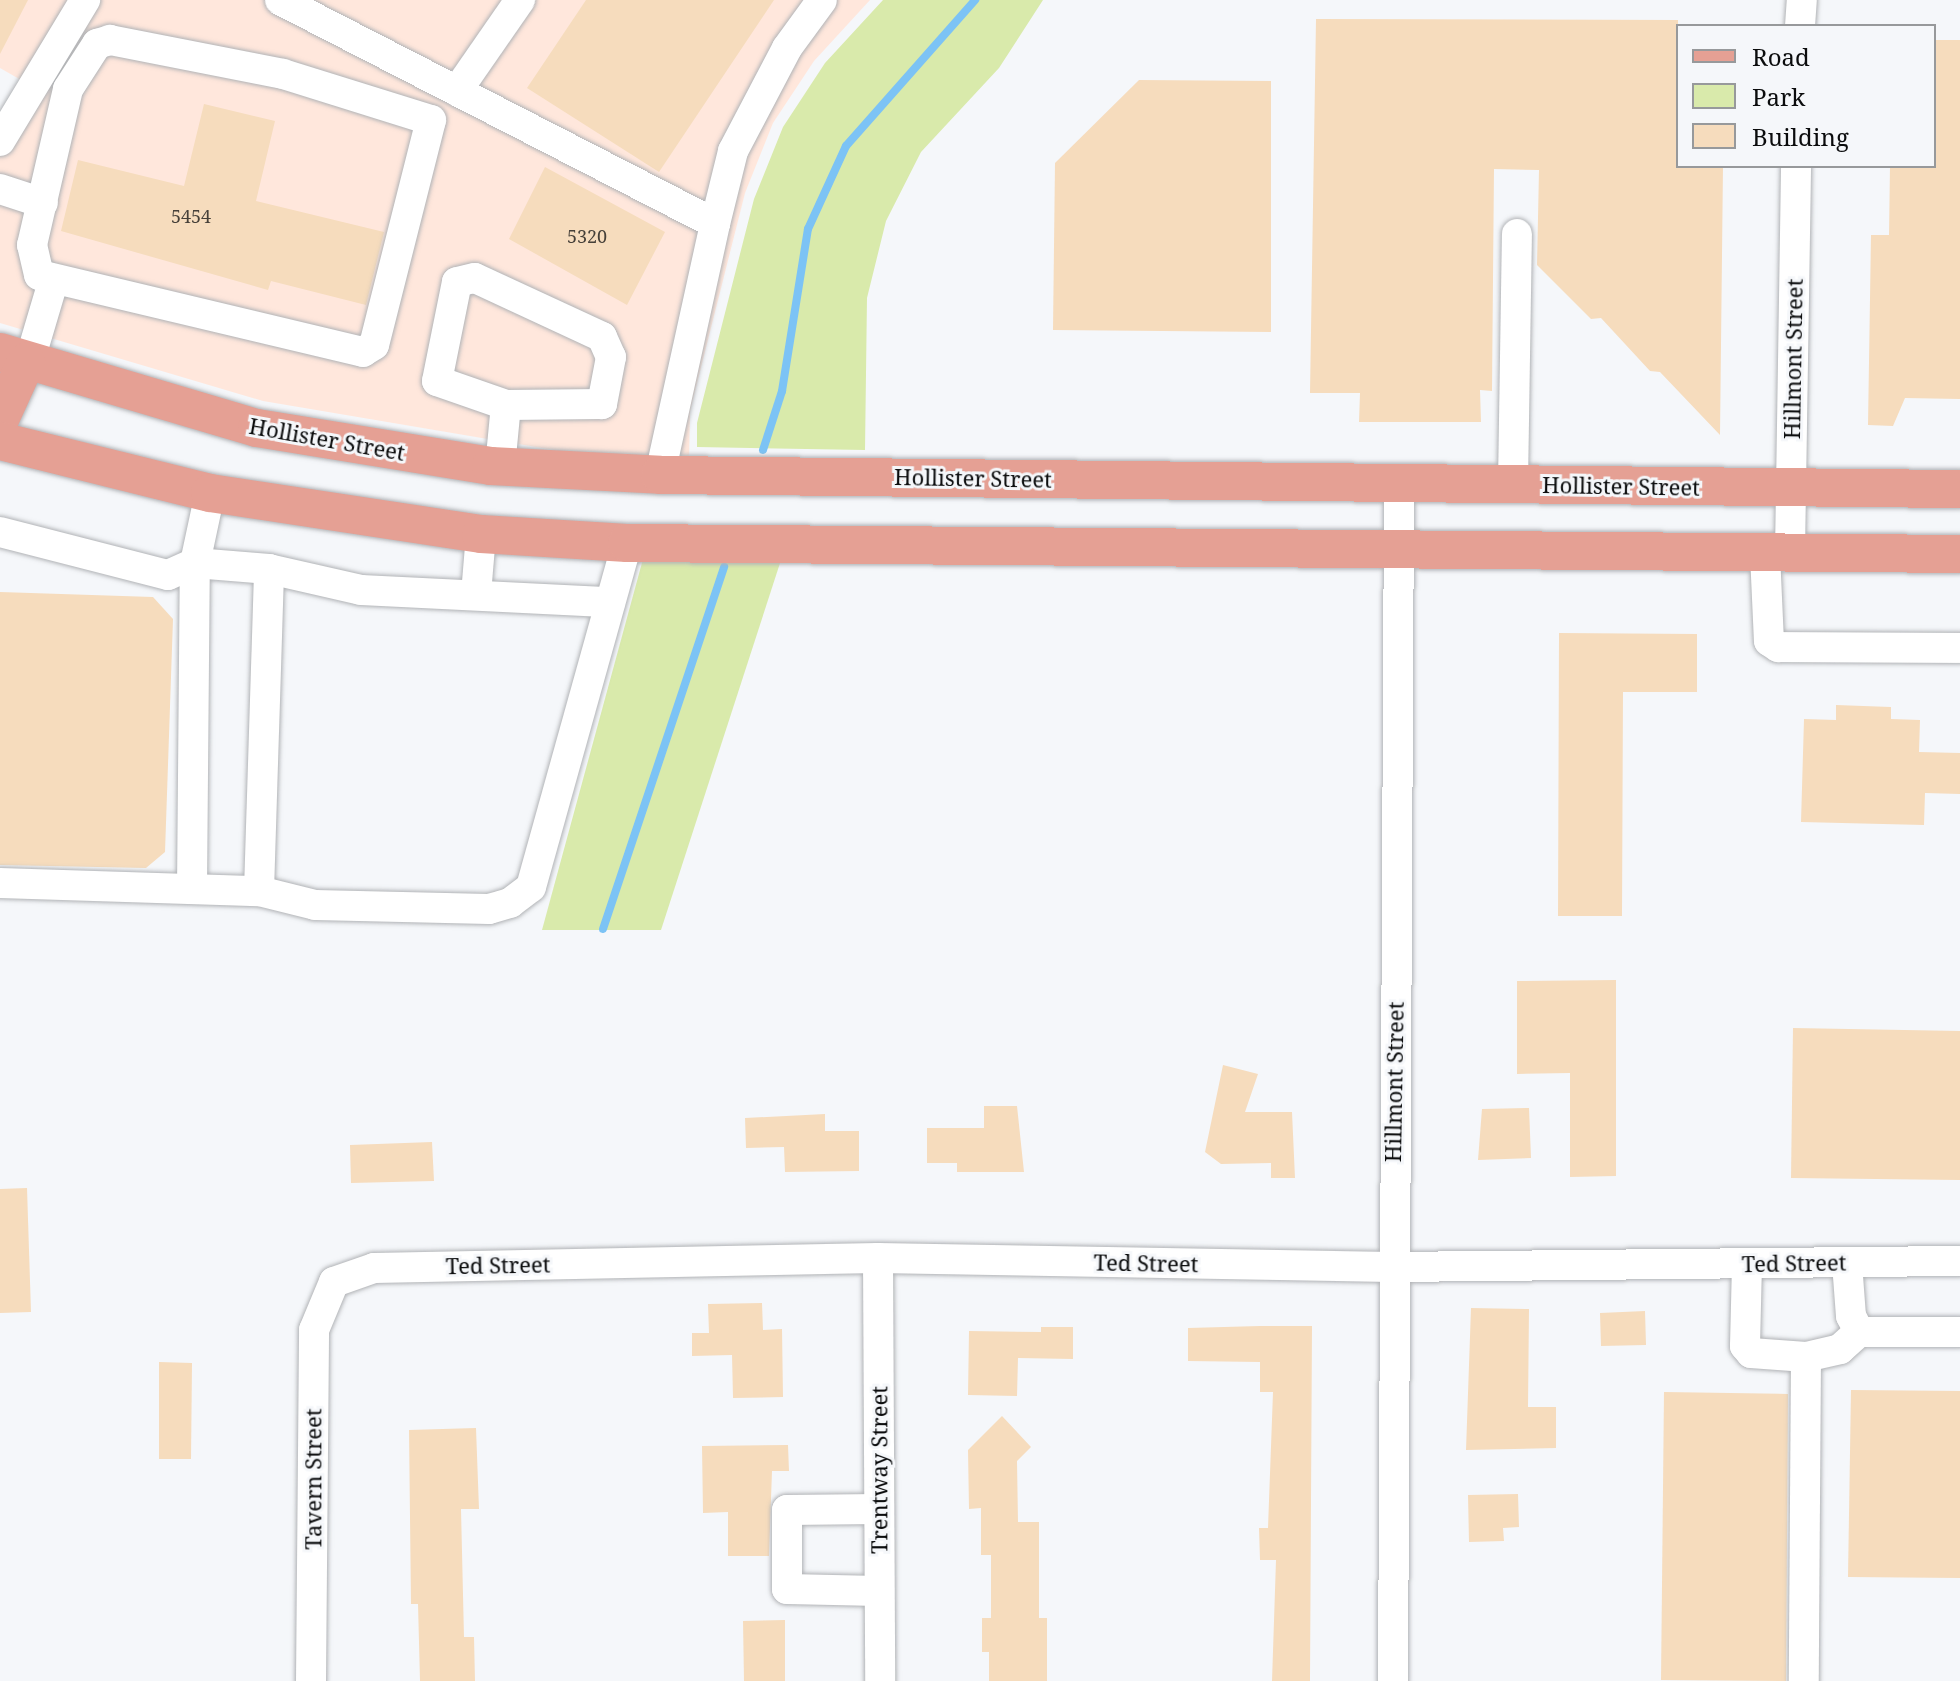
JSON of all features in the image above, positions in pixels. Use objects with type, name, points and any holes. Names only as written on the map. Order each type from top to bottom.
[{"type":"main road","name":"Hollister Street","points":[[18,359],[257,428],[500,467],[660,475],[1960,489]]},
{"type":"main road","points":[[0,419],[18,359]]},
{"type":"main road","points":[[0,441],[210,493],[481,534],[627,543],[1960,554]]},
{"type":"street","points":[[0,141],[85,0]]},
{"type":"street","points":[[280,0],[715,224]]},
{"type":"street","points":[[457,91],[520,0]]},
{"type":"street","points":[[660,475],[733,151],[787,48],[822,0]]},
{"type":"street","points":[[1800,24],[1802,0]]},
{"type":"street","points":[[110,40],[283,74],[431,120],[380,333],[363,352],[53,282],[39,275],[34,256],[43,203],[68,89],[97,44],[110,40]]},
{"type":"street","name":"Hillmont Street","points":[[1796,168],[1791,487],[1778,553],[1769,641],[1778,647],[1960,648]]},
{"type":"street","points":[[0,189],[43,203]]},
{"type":"street","points":[[1513,484],[1517,234]]},
{"type":"street","points":[[475,278],[602,337],[611,357],[602,404],[506,405],[437,381],[457,282],[475,278]]},
{"type":"street","points":[[18,359],[53,282]]},
{"type":"street","points":[[500,467],[506,405]]},
{"type":"street","name":"Hillmont Street","points":[[1393,1681],[1392,1267],[1399,483]]},
{"type":"street","points":[[192,889],[195,563],[210,493]]},
{"type":"street","points":[[0,532],[168,575],[195,563],[269,569],[361,590],[610,602]]},
{"type":"street","points":[[476,594],[481,534]]},
{"type":"street","points":[[0,883],[259,891],[315,905],[489,909],[510,903],[531,887],[627,543]]},
{"type":"street","points":[[259,891],[269,569]]},
{"type":"street","name":"Ted Street","points":[[334,1282],[374,1268],[878,1258],[1392,1267],[1960,1261]]},
{"type":"street","name":"Trentway Street","points":[[878,1258],[880,1681]]},
{"type":"street","points":[[1847,1263],[1851,1316],[1859,1332]]},
{"type":"street","points":[[1747,1264],[1745,1346],[1751,1353],[1806,1357],[1840,1349],[1859,1332],[1960,1332]]},
{"type":"street","name":"Tavern Street","points":[[311,1681],[314,1330],[334,1282]]},
{"type":"street","points":[[1804,1681],[1806,1357]]},
{"type":"street","points":[[879,1509],[787,1510],[787,1589],[879,1591]]},
{"type":"shaded area","points":[[0,0],[870,0],[814,61],[773,123],[745,193],[690,411],[689,462],[619,461],[263,401],[0,323],[0,116],[21,80],[0,68]]},
{"type":"green space","points":[[883,0],[1043,0],[999,68],[921,152],[886,221],[867,298],[865,450],[697,447],[697,423],[754,199],[783,127],[825,63]]},
{"type":"green space","points":[[643,559],[781,560],[661,930],[542,930]]},
{"type":"building","points":[[0,0],[28,0],[0,54]]},
{"type":"building","points":[[586,0],[774,0],[659,172],[527,88]]},
{"type":"building","points":[[1316,19],[1678,20],[1676,168],[1723,168],[1720,435],[1660,372],[1650,371],[1601,318],[1591,319],[1537,265],[1539,170],[1494,169],[1492,391],[1480,390],[1481,422],[1359,422],[1360,393],[1310,393]]},
{"type":"building","points":[[1936,40],[1960,40],[1960,399],[1905,398],[1893,426],[1868,425],[1871,235],[1889,235],[1890,168],[1936,168]]},
{"type":"building","points":[[1139,80],[1271,81],[1271,332],[1053,330],[1055,163]]},
{"type":"building","points":[[204,104],[275,121],[256,201],[384,232],[366,305],[271,281],[268,290],[61,231],[78,160],[184,186]]},
{"type":"building","points":[[545,167],[665,232],[627,305],[509,239]]},
{"type":"building","points":[[0,592],[153,597],[173,619],[165,852],[146,868],[0,865]]},
{"type":"building","points":[[1559,633],[1697,634],[1697,692],[1623,692],[1622,916],[1558,916]]},
{"type":"building","points":[[1836,705],[1891,707],[1891,719],[1920,720],[1919,752],[1960,753],[1960,794],[1925,793],[1924,825],[1801,822],[1804,719],[1836,720]]},
{"type":"building","points":[[1616,980],[1616,1176],[1570,1177],[1570,1073],[1517,1074],[1517,981]]},
{"type":"building","points":[[1793,1028],[1960,1031],[1960,1180],[1791,1178]]},
{"type":"building","points":[[1223,1065],[1258,1074],[1245,1112],[1292,1112],[1295,1178],[1271,1178],[1271,1163],[1221,1164],[1205,1152]]},
{"type":"building","points":[[984,1106],[1017,1106],[1024,1172],[957,1172],[957,1163],[927,1163],[927,1128],[984,1128]]},
{"type":"building","points":[[1529,1108],[1531,1158],[1478,1160],[1482,1109]]},
{"type":"building","points":[[825,1114],[825,1131],[859,1131],[859,1171],[785,1172],[784,1147],[746,1148],[745,1118]]},
{"type":"building","points":[[432,1142],[434,1181],[351,1183],[350,1145]]},
{"type":"building","points":[[27,1188],[31,1312],[0,1313],[0,1189]]},
{"type":"building","points":[[762,1303],[763,1330],[782,1329],[783,1397],[733,1398],[732,1355],[692,1356],[692,1333],[709,1333],[708,1304]]},
{"type":"building","points":[[1471,1308],[1529,1309],[1528,1407],[1556,1407],[1556,1448],[1466,1450]]},
{"type":"building","points":[[1645,1311],[1646,1345],[1601,1346],[1600,1313]]},
{"type":"building","points":[[1312,1326],[1310,1681],[1272,1681],[1276,1560],[1260,1560],[1259,1528],[1268,1528],[1273,1392],[1260,1392],[1260,1362],[1188,1361],[1188,1328]]},
{"type":"building","points":[[1041,1327],[1073,1327],[1073,1359],[1018,1358],[1017,1396],[968,1395],[969,1331],[1041,1332]]},
{"type":"building","points":[[159,1362],[192,1363],[191,1459],[159,1459]]},
{"type":"building","points":[[1851,1390],[1960,1391],[1960,1578],[1848,1577]]},
{"type":"building","points":[[1664,1392],[1788,1394],[1786,1681],[1661,1680]]},
{"type":"building","points":[[1002,1416],[1031,1447],[1017,1461],[1018,1522],[1039,1522],[1039,1618],[1047,1618],[1047,1681],[989,1681],[989,1652],[982,1652],[982,1618],[991,1618],[991,1555],[981,1555],[981,1508],[969,1509],[968,1450]]},
{"type":"building","points":[[476,1428],[479,1509],[461,1509],[464,1637],[474,1637],[475,1681],[420,1681],[418,1604],[411,1604],[409,1430]]},
{"type":"building","points":[[788,1445],[789,1471],[772,1471],[769,1556],[728,1556],[728,1512],[703,1513],[702,1446]]},
{"type":"building","points":[[1518,1494],[1519,1527],[1503,1528],[1504,1541],[1469,1542],[1468,1495]]},
{"type":"building","points":[[785,1620],[785,1681],[744,1681],[743,1621]]},
{"type":"waterway","points":[[763,450],[782,391],[808,229],[846,146],[975,0]]},
{"type":"waterway","points":[[603,929],[724,567]]}]
